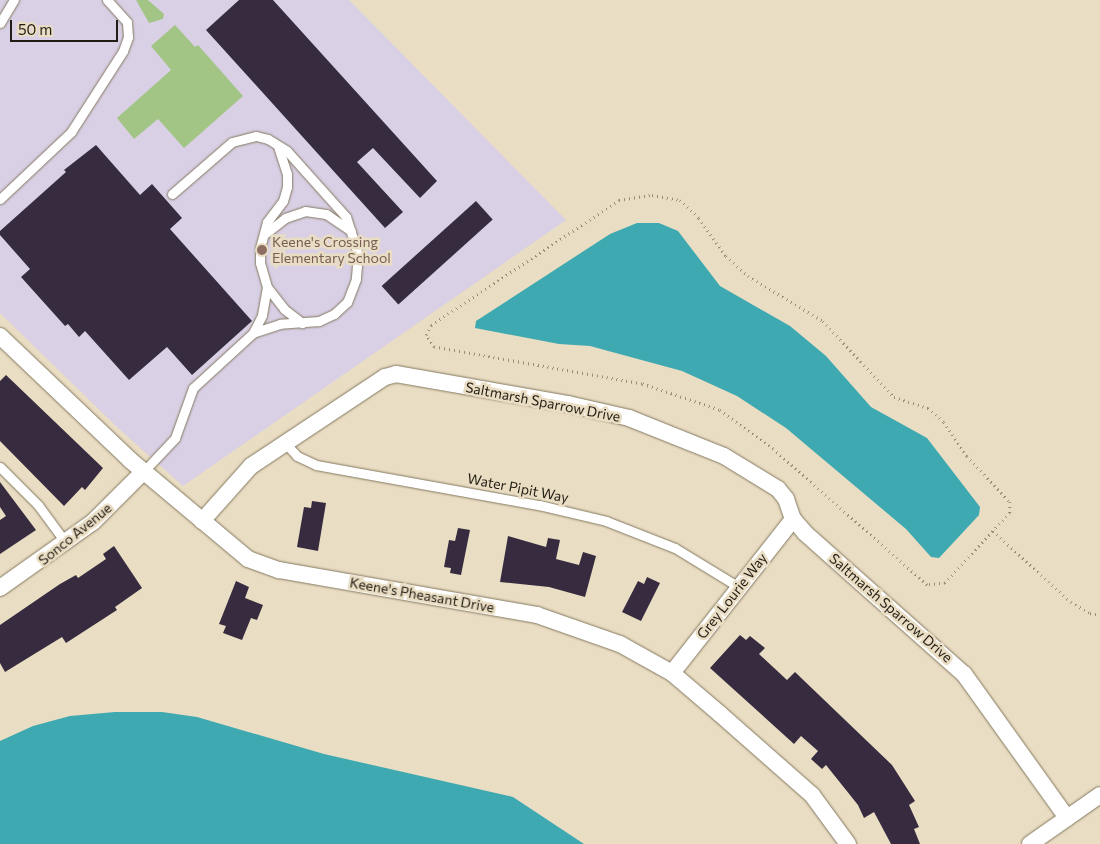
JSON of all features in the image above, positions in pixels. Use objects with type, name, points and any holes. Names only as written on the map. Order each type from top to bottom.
[{"type":"street","name":"Keene's Pheasant Drive","points":[[0,336],[143,472],[239,553],[266,566],[559,621],[620,644],[672,673],[812,796],[848,844]]},
{"type":"street","name":"Saltmarsh Sparrow Drive","points":[[202,521],[243,473],[375,383],[396,374],[568,404],[629,418],[675,434],[769,480],[786,499],[793,519],[964,674],[1067,818]]},
{"type":"street","name":"Sonco Avenue","points":[[0,588],[66,544],[106,510],[143,472]]},
{"type":"street","name":"Grey Lourie Way","points":[[672,673],[793,519]]},
{"type":"street","points":[[1030,844],[1100,796]]},
{"type":"lane","points":[[0,22],[14,0]]},
{"type":"lane","points":[[0,199],[71,132],[123,51],[128,37],[126,22],[107,0]]},
{"type":"lane","points":[[143,472],[174,438],[186,399],[197,382],[253,333],[274,325],[326,319],[347,302],[356,279],[358,261],[346,217],[287,151],[262,137],[240,138],[172,194]]},
{"type":"lane","points":[[278,147],[287,174],[287,187],[280,206],[267,222],[260,263],[267,287],[284,309],[302,322]]},
{"type":"lane","points":[[266,233],[285,218],[305,211],[326,214],[351,231]]},
{"type":"lane","points":[[253,333],[264,309],[267,287]]},
{"type":"lane","name":"Water Pipit Way","points":[[285,443],[297,456],[316,465],[548,507],[606,521],[675,548],[739,587]]},
{"type":"lane","points":[[0,467],[38,505],[66,544]]},
{"type":"path","points":[[652,195],[680,200],[699,218],[726,256],[748,276],[823,321],[894,398],[928,408],[944,422],[968,456],[1010,502],[1010,512],[994,531],[945,583],[927,585],[773,449],[720,410],[642,384],[434,347],[426,335],[431,325],[619,200],[652,195]]},
{"type":"path","points":[[994,531],[1071,602],[1090,613],[1100,614]]},
{"type":"shaded area","name":"Keene's Crossing Elementary School","points":[[0,0],[349,0],[566,220],[183,486],[117,427],[0,313]]},
{"type":"green space","points":[[136,0],[148,0],[164,14],[163,19],[149,23]]},
{"type":"green space","points":[[175,25],[195,47],[198,45],[243,96],[184,148],[158,119],[134,139],[117,118],[171,70],[151,46]]},
{"type":"water","points":[[637,223],[659,223],[678,231],[720,286],[790,326],[826,356],[871,407],[927,438],[980,507],[979,515],[939,558],[931,557],[906,529],[786,428],[737,396],[682,371],[590,346],[559,344],[475,328],[476,321],[610,234]]},
{"type":"water","points":[[115,712],[162,712],[197,717],[324,754],[513,797],[584,844],[0,844],[0,741],[33,726],[70,716]]},
{"type":"building","points":[[239,0],[273,0],[437,181],[420,198],[373,148],[357,162],[403,212],[385,228],[206,30]]},
{"type":"building","points":[[96,145],[140,195],[152,184],[182,218],[170,229],[252,321],[192,375],[167,347],[129,380],[85,331],[79,337],[68,324],[65,326],[21,277],[30,269],[0,235],[0,231],[66,172],[64,170]]},
{"type":"building","points":[[476,201],[493,220],[398,305],[382,286]]},
{"type":"building","points":[[6,375],[103,468],[85,490],[82,487],[64,506],[0,441],[0,381]]},
{"type":"building","points":[[0,482],[36,530],[0,554],[0,520],[6,516],[0,507]]},
{"type":"building","points":[[312,501],[326,503],[318,551],[297,547],[304,507],[311,508]]},
{"type":"building","points":[[458,528],[470,530],[461,575],[450,573],[451,568],[444,567],[449,540],[455,541]]},
{"type":"building","points":[[508,536],[546,547],[548,538],[560,540],[556,559],[579,565],[583,552],[596,556],[585,597],[549,587],[500,582]]},
{"type":"building","points":[[114,546],[142,588],[115,607],[117,610],[66,643],[62,637],[5,672],[0,663],[0,625],[60,584],[76,575],[78,578],[106,559],[103,554]]},
{"type":"building","points":[[647,577],[660,583],[641,621],[622,612],[638,581],[644,584]]},
{"type":"building","points":[[236,581],[249,587],[245,598],[263,605],[257,620],[251,618],[242,640],[223,633],[226,626],[219,624]]},
{"type":"building","points":[[740,635],[746,640],[750,636],[765,648],[759,654],[787,680],[795,672],[892,765],[915,801],[909,805],[919,827],[914,829],[920,844],[891,844],[874,812],[864,818],[858,805],[826,765],[822,769],[811,759],[818,751],[801,736],[794,744],[710,668]]},
{"type":"place","name":"Keene's Crossing Elementary School","points":[[262,250]]}]
